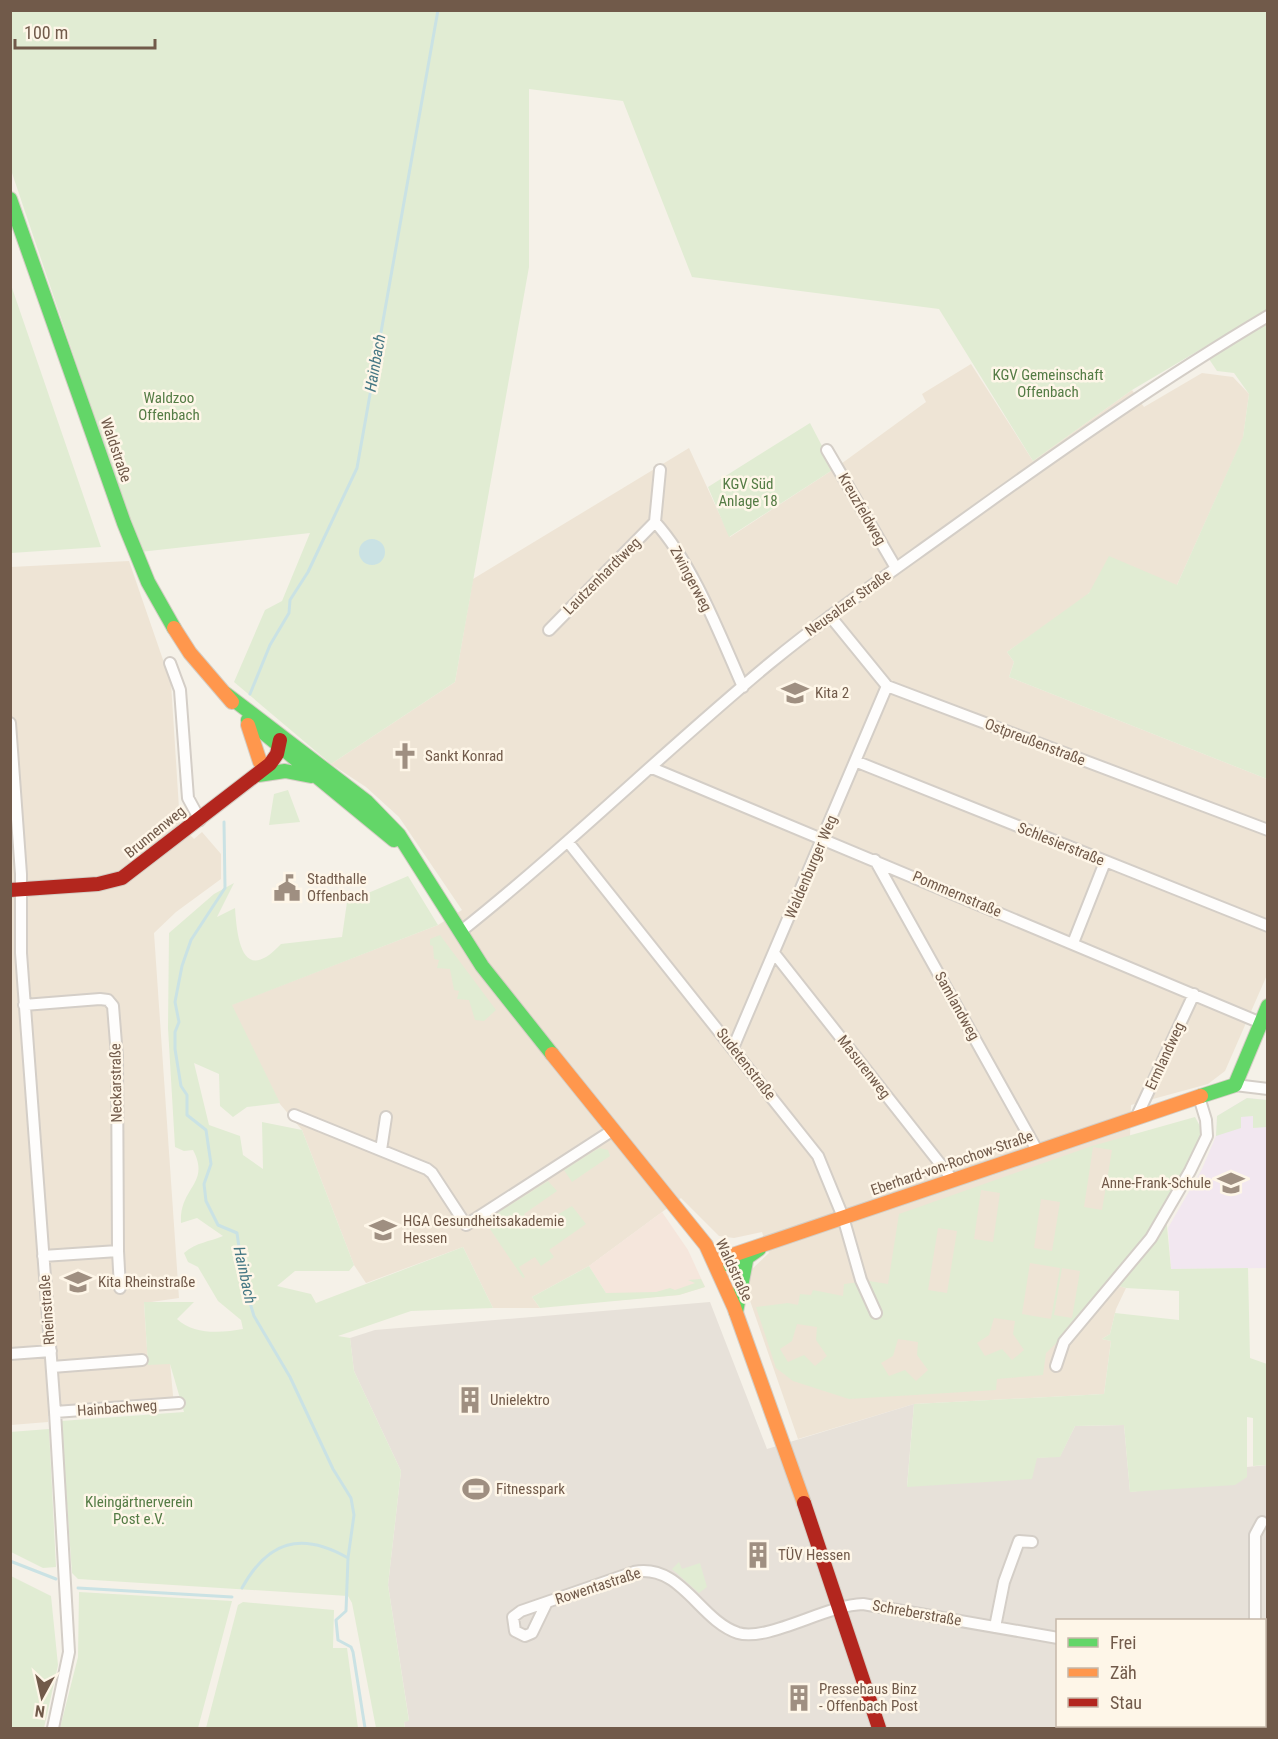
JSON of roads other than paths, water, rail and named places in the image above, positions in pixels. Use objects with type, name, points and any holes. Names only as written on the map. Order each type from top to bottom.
[{"type":"main road","name":"Waldstraße","points":[[10,199],[124,523],[148,582],[163,611],[190,653],[244,717],[280,742],[298,750],[352,789],[387,819],[482,966],[703,1240],[715,1261],[839,1607],[879,1728]]},
{"type":"main road","name":"Waldstraße","points":[[226,694],[316,778],[376,824],[415,861]]},
{"type":"main road","points":[[244,717],[255,742],[260,762]]},
{"type":"main road","points":[[253,776],[260,762],[280,742]]},
{"type":"main road","points":[[200,820],[272,762],[280,742]]},
{"type":"main road","points":[[253,776],[285,771],[316,778]]},
{"type":"main road","name":"Brunnenweg","points":[[15,890],[117,880],[200,820]]},
{"type":"main road","points":[[1235,1085],[1268,1006]]},
{"type":"main road","name":"Eberhard-von-Rochow-Straße","points":[[715,1261],[1235,1085]]},
{"type":"main road","points":[[715,1261],[730,1266],[746,1261],[766,1244]]},
{"type":"main road","points":[[736,1315],[746,1261]]},
{"type":"street","name":"Neusalzer Straße","points":[[460,933],[568,842],[742,687],[830,616],[1103,420],[1178,369],[1268,316]]},
{"type":"street","name":"Kreuzfeldweg","points":[[827,450],[896,568]]},
{"type":"street","points":[[655,522],[660,471]]},
{"type":"street","name":"Lautzenhardtweg","points":[[549,630],[655,522]]},
{"type":"street","name":"Zwingerweg","points":[[655,522],[668,537],[711,617],[742,687]]},
{"type":"street","points":[[830,616],[887,686]]},
{"type":"street","name":"Brunnenweg","points":[[170,663],[180,690],[188,798],[200,820]]},
{"type":"street","name":"Waldenburger Weg","points":[[733,1048],[887,686]]},
{"type":"street","name":"Ostpreußenstraße","points":[[887,686],[1268,830]]},
{"type":"street","name":"Rheinstraße","points":[[10,723],[15,890],[52,1366],[69,1659],[53,1728]]},
{"type":"street","name":"Schlesierstraße","points":[[855,761],[1268,926]]},
{"type":"street","name":"Pommernstraße","points":[[652,768],[1260,1023]]},
{"type":"street","name":"Sudetenstraße","points":[[568,842],[818,1156],[843,1217],[861,1280],[876,1313]]},
{"type":"street","name":"Samlandweg","points":[[876,860],[1038,1152]]},
{"type":"street","points":[[1073,943],[1105,862]]},
{"type":"street","name":"Masurenweg","points":[[774,953],[953,1180]]},
{"type":"street","name":"Ermlandweg","points":[[1136,1118],[1194,994]]},
{"type":"street","name":"Neckarstraße","points":[[24,1005],[100,999],[108,1000],[113,1006],[117,1056],[120,1288]]},
{"type":"street","name":"Eberhard-von-Rochow-Straße","points":[[1235,1085],[1268,1089]]},
{"type":"street","points":[[1056,1366],[1064,1342],[1139,1255],[1164,1219],[1187,1179],[1207,1136],[1206,1120],[1199,1097]]},
{"type":"street","points":[[294,1115],[432,1173],[466,1225],[613,1130]]},
{"type":"street","points":[[381,1150],[386,1117]]},
{"type":"street","points":[[43,1256],[118,1251]]},
{"type":"street","points":[[10,1354],[51,1352]]},
{"type":"street","points":[[52,1366],[142,1360]]},
{"type":"street","name":"Hainbachweg","points":[[55,1412],[178,1403]]},
{"type":"street","points":[[1255,1619],[1255,1535],[1262,1522]]},
{"type":"street","points":[[995,1627],[1004,1582],[1019,1540],[1032,1542]]},
{"type":"street","name":"Rowentastraße","points":[[547,1602],[634,1572],[647,1570],[668,1577],[721,1623],[743,1634],[761,1633],[839,1607]]},
{"type":"street","name":"Schreberstraße","points":[[839,1607],[863,1604],[883,1605],[1056,1638]]},
{"type":"water","points":[[372,539],[381,543],[385,552],[381,561],[372,565],[363,561],[359,552],[363,543]]},
{"type":"waterway","name":"Hainbach","points":[[250,694],[270,645],[289,613],[290,600],[308,572],[357,468],[438,10]]},
{"type":"waterway","name":"Hainbach","points":[[224,822],[225,888],[191,940],[182,966],[175,1002],[179,1022],[175,1032],[175,1049],[181,1086],[187,1095],[187,1115],[206,1130],[211,1164],[204,1184],[206,1201],[218,1225],[237,1233],[244,1283],[254,1316],[290,1377],[333,1469],[351,1498],[354,1515],[348,1558],[346,1611],[336,1620],[338,1640],[351,1647],[353,1652],[365,1728]]},
{"type":"waterway","points":[[242,1588],[263,1560],[287,1545],[301,1543],[315,1545],[348,1558]]},
{"type":"waterway","points":[[10,1561],[56,1579]]},
{"type":"waterway","points":[[78,1588],[232,1597]]},
{"type":"place","name":"Kita 2","points":[[795,693]]},
{"type":"place","name":"Sankt Konrad","points":[[405,756]]},
{"type":"place","name":"Stadthalle Offenbach","points":[[287,888]]},
{"type":"place","name":"Anne-Frank-Schule","points":[[1231,1183]]},
{"type":"place","name":"HGA Gesundheitsakademie Hessen","points":[[383,1230]]},
{"type":"place","name":"Kita Rheinstraße","points":[[78,1282]]},
{"type":"place","name":"Unielektro","points":[[470,1400]]},
{"type":"place","name":"Fitnesspark","points":[[476,1489]]},
{"type":"place","name":"TÜV Hessen","points":[[758,1555]]},
{"type":"place","name":"Pressehaus Binz - Offenbach Post","points":[[799,1698]]},
{"type":"park label","name":"KGV Gemeinschaft Offenbach","points":[[1048,384]]},
{"type":"park label","name":"Waldzoo Offenbach","points":[[169,406]]},
{"type":"park label","name":"KGV Süd Anlage 18","points":[[748,492]]},
{"type":"park label","name":"Kleingärtnerverein Post e.V.","points":[[139,1510]]}]
